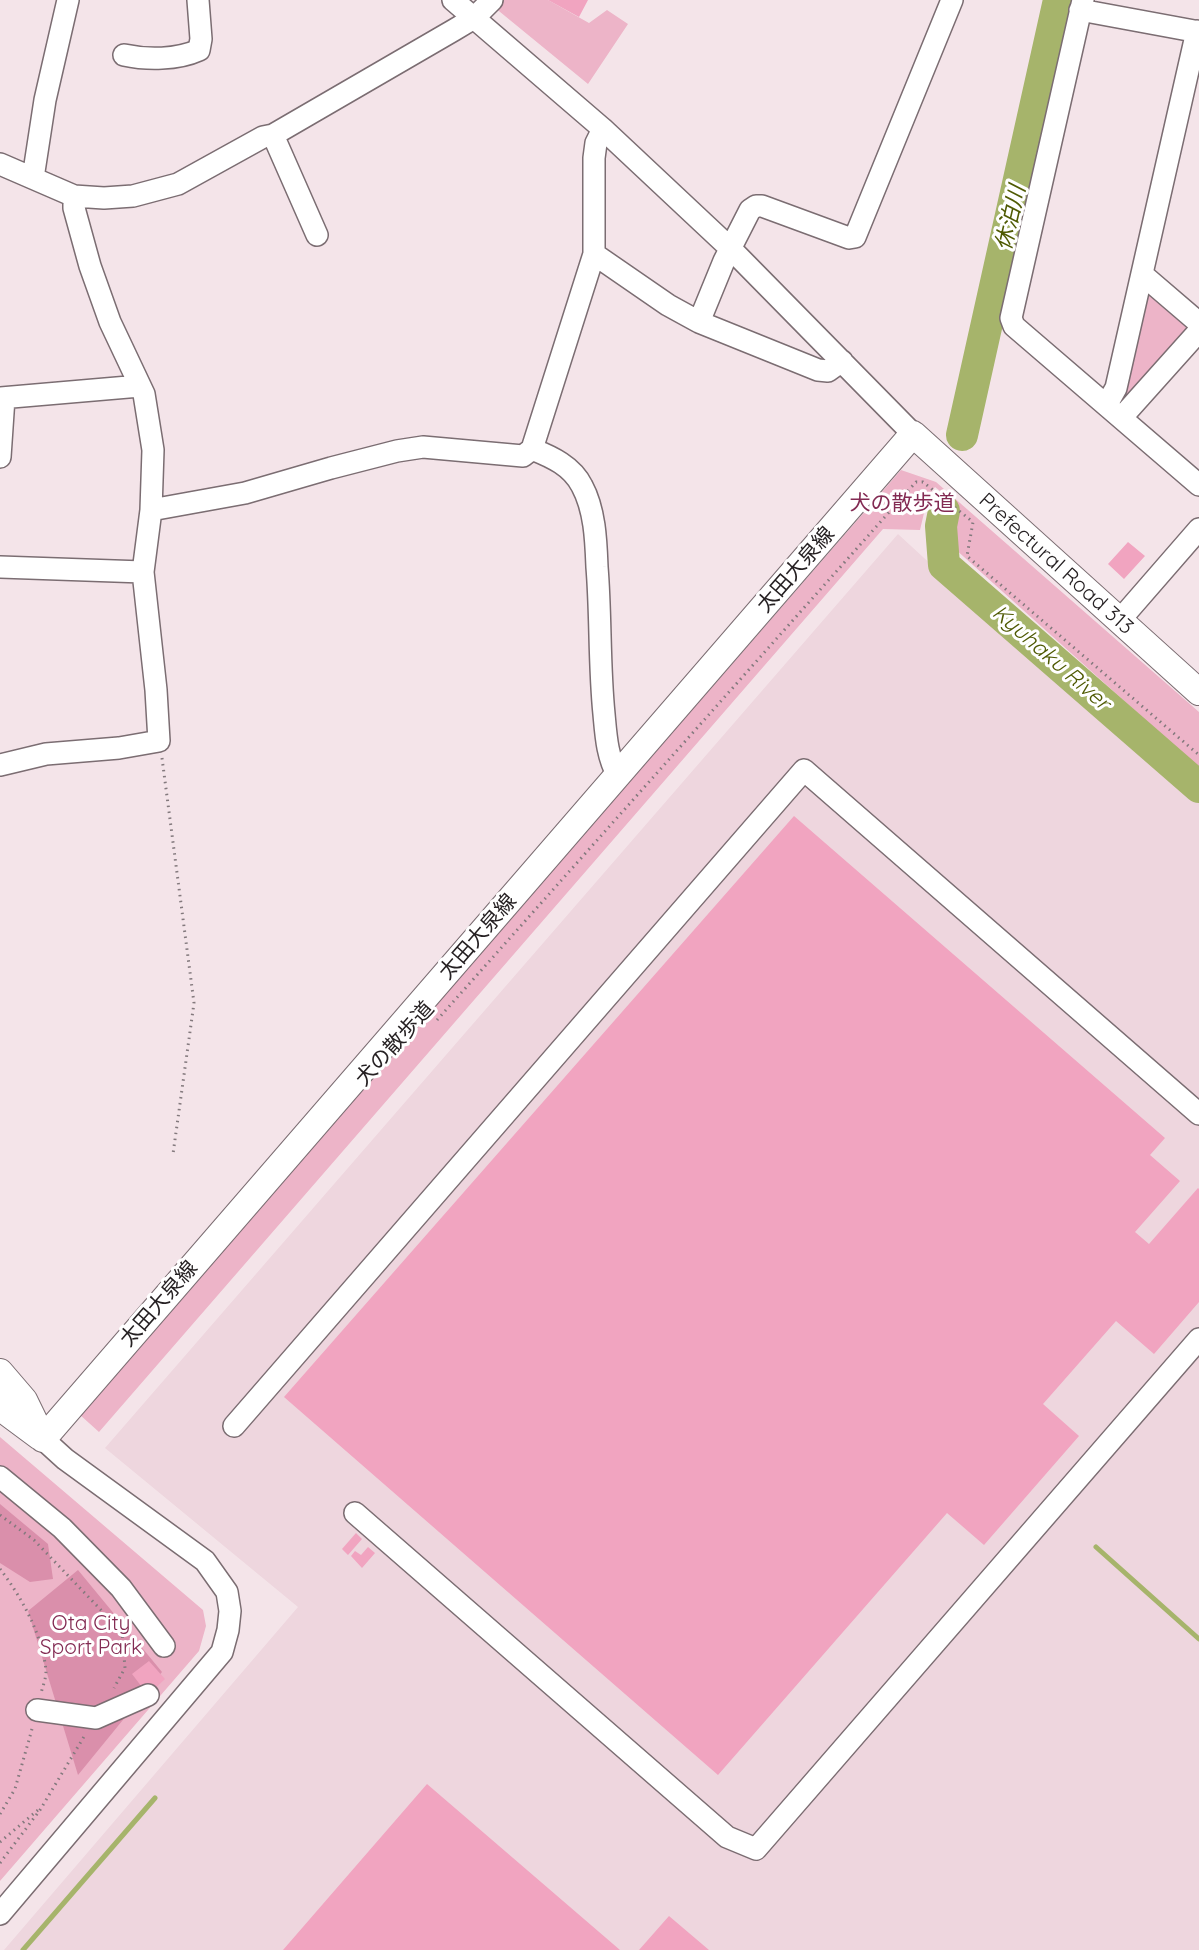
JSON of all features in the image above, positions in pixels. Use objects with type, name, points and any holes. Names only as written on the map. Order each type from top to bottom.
[{"type":"main road","name":"Prefectural Road 313","points":[[913,434],[1199,693]]},
{"type":"main road","name":"太田大泉線","points":[[43,1439],[913,434]]},
{"type":"main road","points":[[0,1372],[24,1400],[43,1439]]},
{"type":"main road","points":[[0,1403],[9,1414],[43,1439]]},
{"type":"street","points":[[33,178],[45,100],[68,0]]},
{"type":"street","points":[[124,56],[141,59],[190,54],[199,50],[201,39],[198,0]]},
{"type":"street","points":[[453,0],[603,129],[731,249],[913,434]]},
{"type":"street","points":[[0,164],[74,196],[134,196],[178,184],[263,137],[273,135],[474,18],[492,0]]},
{"type":"street","points":[[699,322],[750,210],[756,206],[849,238],[855,237],[951,0]]},
{"type":"street","points":[[1114,411],[1116,388],[1198,31],[1082,5],[1011,318],[1014,326],[1199,485]]},
{"type":"street","points":[[151,510],[245,493],[397,451],[423,447],[523,456],[532,449],[594,254],[594,158],[596,143],[603,129]]},
{"type":"street","points":[[273,135],[317,235]]},
{"type":"street","points":[[0,765],[46,754],[119,748],[159,741],[143,572],[151,510],[153,450],[144,394],[110,322],[90,266],[74,208],[74,196]]},
{"type":"street","points":[[594,254],[668,305],[699,322],[818,370],[828,370],[842,361]]},
{"type":"street","points":[[1143,275],[1199,323]]},
{"type":"street","points":[[1114,411],[1199,331]]},
{"type":"street","points":[[0,458],[2,398],[140,386]]},
{"type":"street","points":[[532,449],[557,459],[570,471],[582,486],[590,509],[595,535],[600,600],[602,696],[607,747],[618,776]]},
{"type":"street","points":[[1119,621],[1199,529]]},
{"type":"street","points":[[0,567],[143,572]]},
{"type":"street","points":[[234,1426],[804,770],[1199,1114]]},
{"type":"street","points":[[356,1513],[727,1837],[756,1849],[1199,1339]]},
{"type":"street","points":[[0,1914],[222,1652],[230,1611],[227,1592],[205,1561],[65,1460],[43,1439]]},
{"type":"street","points":[[0,1477],[62,1528],[114,1580],[164,1646]]},
{"type":"street","points":[[37,1710],[96,1718],[148,1695]]},
{"type":"path","name":"犬の散歩道","points":[[429,1028],[916,482],[923,482],[973,522],[967,556],[1199,755]]},
{"type":"path","points":[[159,741],[194,1003],[173,1154]]},
{"type":"path","points":[[0,1515],[34,1540],[122,1632],[125,1668],[113,1688]]},
{"type":"path","points":[[0,1569],[15,1588],[37,1634],[46,1672],[15,1789],[0,1814]]},
{"type":"path","points":[[0,1863],[42,1806],[96,1718]]},
{"type":"path","points":[[0,1842],[42,1806]]},
{"type":"shaded area","points":[[898,534],[1037,662],[1199,802],[1199,1950],[4,1950],[298,1607],[105,1448]]},
{"type":"green space","points":[[499,0],[548,0],[589,23],[607,10],[628,24],[588,84],[494,7]]},
{"type":"green space","points":[[1151,291],[1188,323],[1187,331],[1127,400],[1122,396],[1144,298]]},
{"type":"green space","name":"犬の散歩道","points":[[901,470],[936,482],[1199,712],[1199,768],[954,548],[952,528],[954,502],[935,487],[928,496],[920,530],[883,529],[99,1432],[79,1414]]},
{"type":"green space","name":"Ota City Sport Park","points":[[0,1437],[203,1610],[206,1626],[199,1651],[0,1881]]},
{"type":"green space","points":[[0,1504],[48,1544],[53,1579],[30,1582],[0,1563]]},
{"type":"green space","points":[[78,1570],[162,1672],[78,1775],[28,1611]]},
{"type":"building","points":[[548,0],[588,0],[579,17]]},
{"type":"building","points":[[1128,542],[1145,556],[1124,579],[1108,564]]},
{"type":"building","points":[[794,816],[1165,1138],[1150,1155],[1180,1181],[1135,1232],[1149,1244],[1199,1189],[1199,1302],[1154,1354],[1116,1321],[1043,1404],[1079,1436],[984,1545],[947,1513],[718,1775],[284,1397]]},
{"type":"building","points":[[356,1533],[362,1539],[348,1555],[342,1549]]},
{"type":"building","points":[[368,1547],[375,1553],[362,1568],[351,1556],[355,1551],[361,1555]]},
{"type":"building","points":[[149,1661],[165,1679],[148,1695],[132,1674]]},
{"type":"building","points":[[427,1784],[620,1950],[283,1950]]},
{"type":"building","points":[[669,1916],[709,1950],[639,1950]]},
{"type":"waterway","name":"休泊川","points":[[962,435],[1059,0]]},
{"type":"waterway","name":"Kyuhaku River","points":[[944,511],[941,526],[944,565],[1199,787]]},
{"type":"waterway","points":[[1096,1547],[1199,1639]]},
{"type":"waterway","points":[[23,1950],[155,1798]]}]
